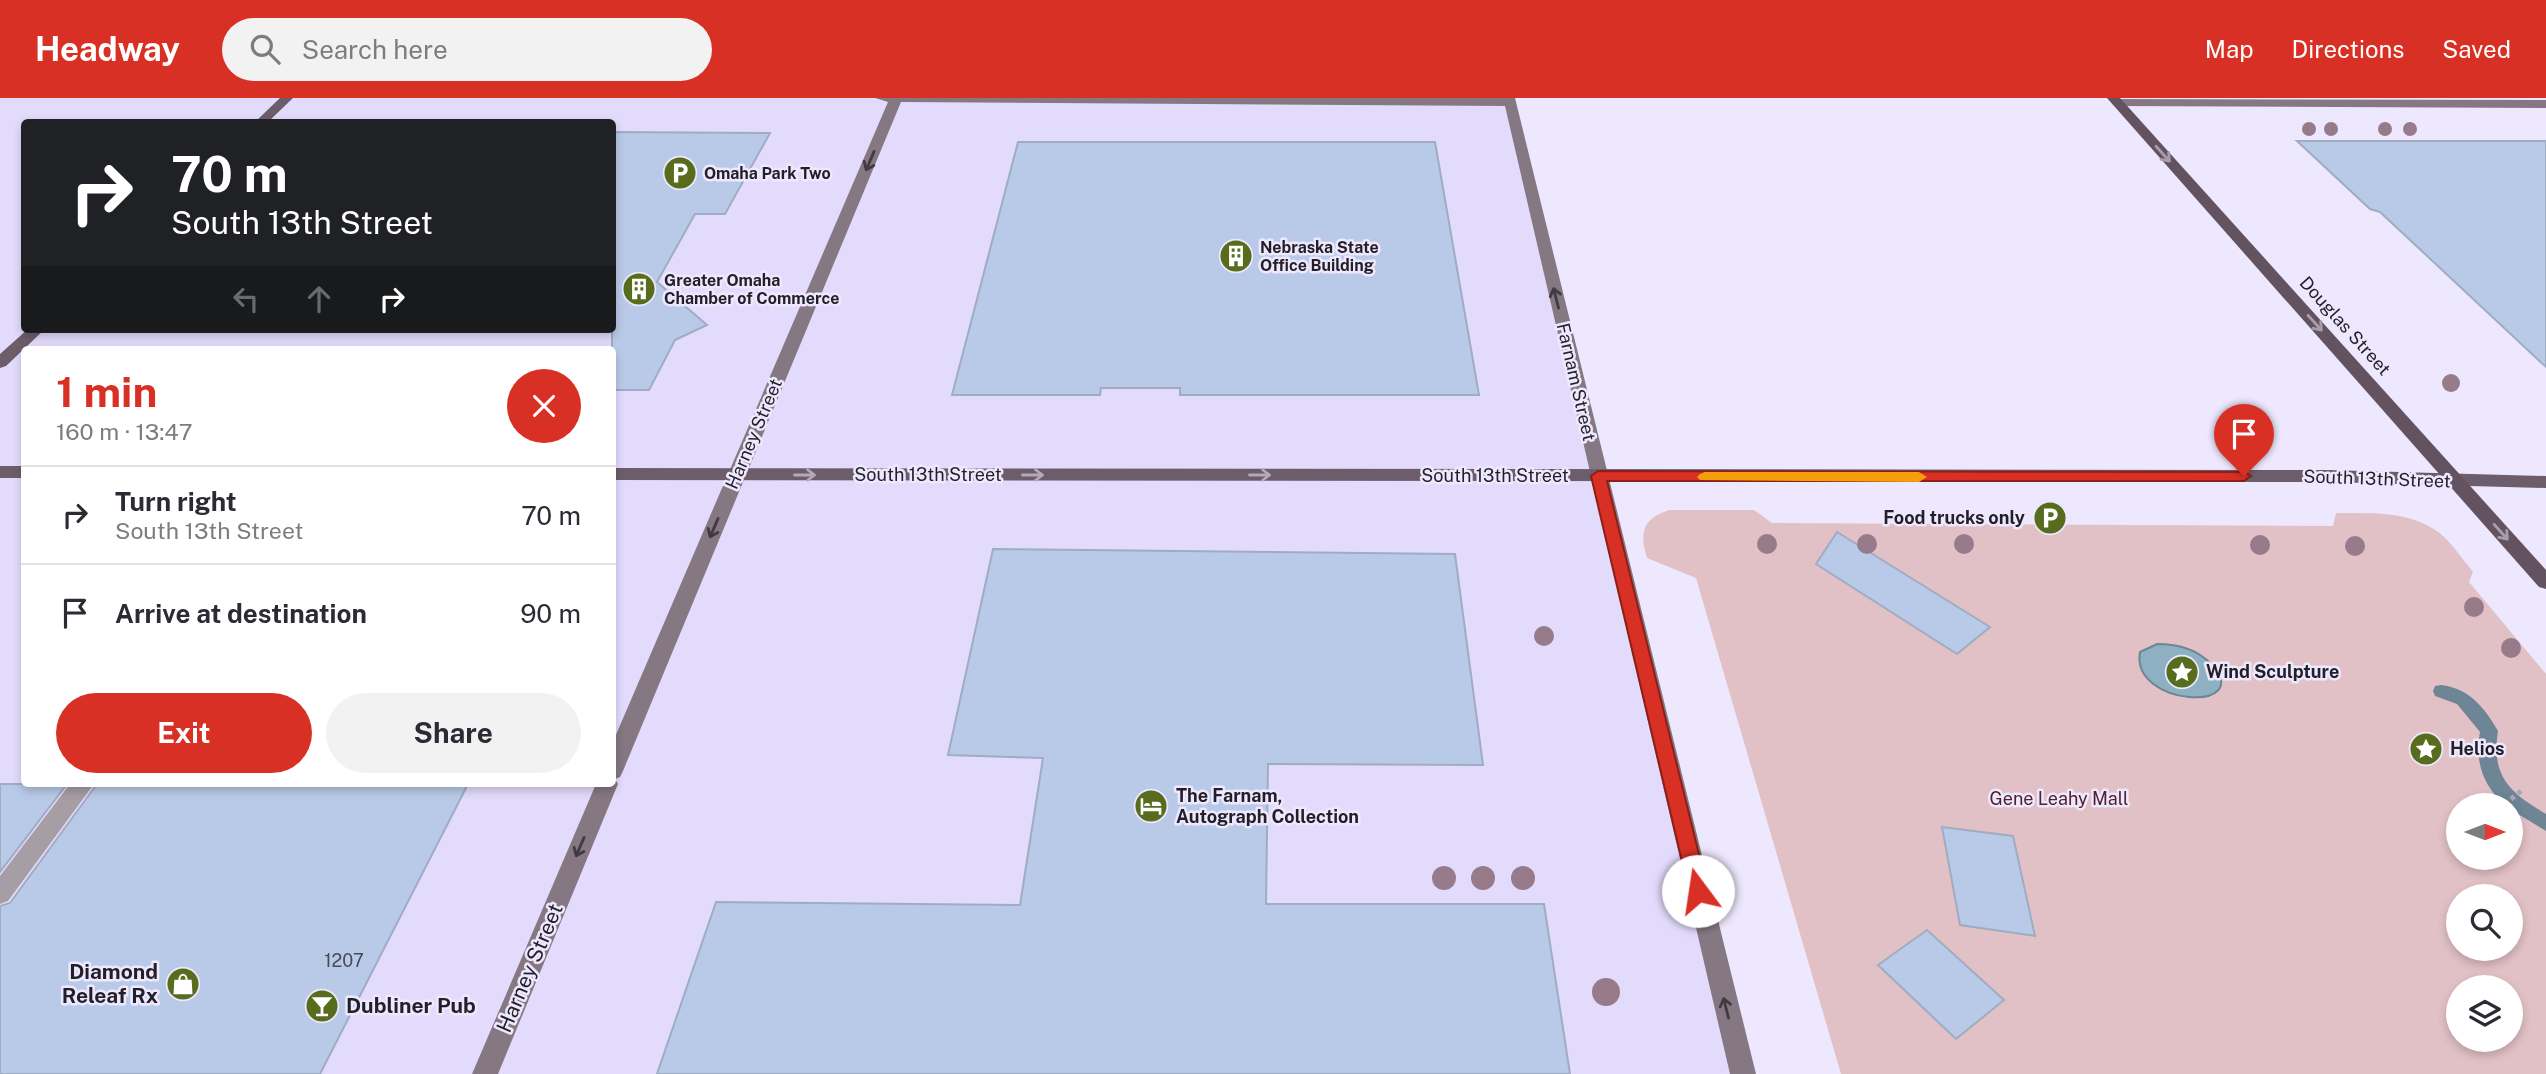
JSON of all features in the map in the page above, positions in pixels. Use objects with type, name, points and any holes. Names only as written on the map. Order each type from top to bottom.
[{"type":"highway","name":"Douglas Street","points":[[2115,101],[2546,582]]},
{"type":"main road","points":[[264,119],[287,98]]},
{"type":"main road","points":[[881,98],[1510,100]]},
{"type":"main road","name":"Harney Street","points":[[616,761],[897,98]]},
{"type":"main road","name":"Farnam Street","points":[[1510,100],[1742,1074]]},
{"type":"main road","points":[[2115,101],[2546,104]]},
{"type":"main road","points":[[0,363],[33,333]]},
{"type":"main road","points":[[0,472],[21,472]]},
{"type":"main road","name":"South 13th Street","points":[[616,474],[2328,476],[2546,482]]},
{"type":"main road","name":"Harney Street","points":[[485,1074],[606,787]]},
{"type":"lane","points":[[0,894],[81,787]]},
{"type":"shaded area","points":[[0,98],[881,98],[1510,102],[1743,1074],[0,1074]]},
{"type":"green space","name":"Gene Leahy Mall","points":[[1670,510],[1754,510],[1772,523],[2333,526],[2336,513],[2366,513],[2411,519],[2438,532],[2473,572],[2469,582],[2546,674],[2546,1074],[1841,1074],[1696,578],[1647,558],[1643,541],[1645,527],[1654,517]]},
{"type":"water","points":[[2157,644],[2187,648],[2206,659],[2221,680],[2218,691],[2206,696],[2189,697],[2170,693],[2153,684],[2142,670],[2140,652]]},
{"type":"building","points":[[616,132],[770,133],[725,214],[695,214],[657,282],[707,325],[675,340],[649,390],[616,390],[616,346],[612,346],[612,333],[616,333]]},
{"type":"building","points":[[2297,141],[2546,141],[2546,367],[2380,212],[2370,209]]},
{"type":"building","name":"Nebraska State Office Building","points":[[1018,142],[1435,142],[1479,395],[1180,395],[1180,388],[1101,388],[1100,395],[952,395]]},
{"type":"building","points":[[1837,532],[1990,627],[1957,654],[1816,564]]},
{"type":"building","name":"The Farnam, Autograph Collection","points":[[993,549],[1455,554],[1483,765],[1268,764],[1266,904],[1544,904],[1570,1074],[657,1074],[716,902],[1020,905],[1043,758],[948,755]]},
{"type":"building","points":[[0,784],[65,787],[0,872]]},
{"type":"building","points":[[95,787],[466,787],[320,1074],[0,1074],[0,906],[10,903]]},
{"type":"building","points":[[1942,827],[2013,836],[2035,936],[1960,925]]},
{"type":"building","points":[[1927,930],[2004,1000],[1956,1039],[1878,965]]},
{"type":"waterway","points":[[2441,691],[2457,695],[2475,710],[2489,731],[2486,748],[2487,763],[2492,776],[2508,797],[2546,823]]},
{"type":"slow traffic","points":[[1705,477],[1919,477]]},
{"type":"place","name":"Omaha Park Two","points":[[680,173]]},
{"type":"place","name":"Nebraska State Office Building","points":[[1236,256]]},
{"type":"place","name":"Greater Omaha Chamber of Commerce","points":[[639,289]]},
{"type":"place","name":"Food trucks only","points":[[2050,518]]},
{"type":"place","name":"Wind Sculpture","points":[[2182,672]]},
{"type":"place","name":"Helios","points":[[2426,749]]},
{"type":"place","name":"The Farnam, Autograph Collection","points":[[1151,806]]},
{"type":"place","name":"Diamond Releaf Rx","points":[[183,984]]},
{"type":"place","name":"Dubliner Pub","points":[[322,1006]]},
{"type":"route","points":[[1698,891],[1598,476],[2244,476]]}]
